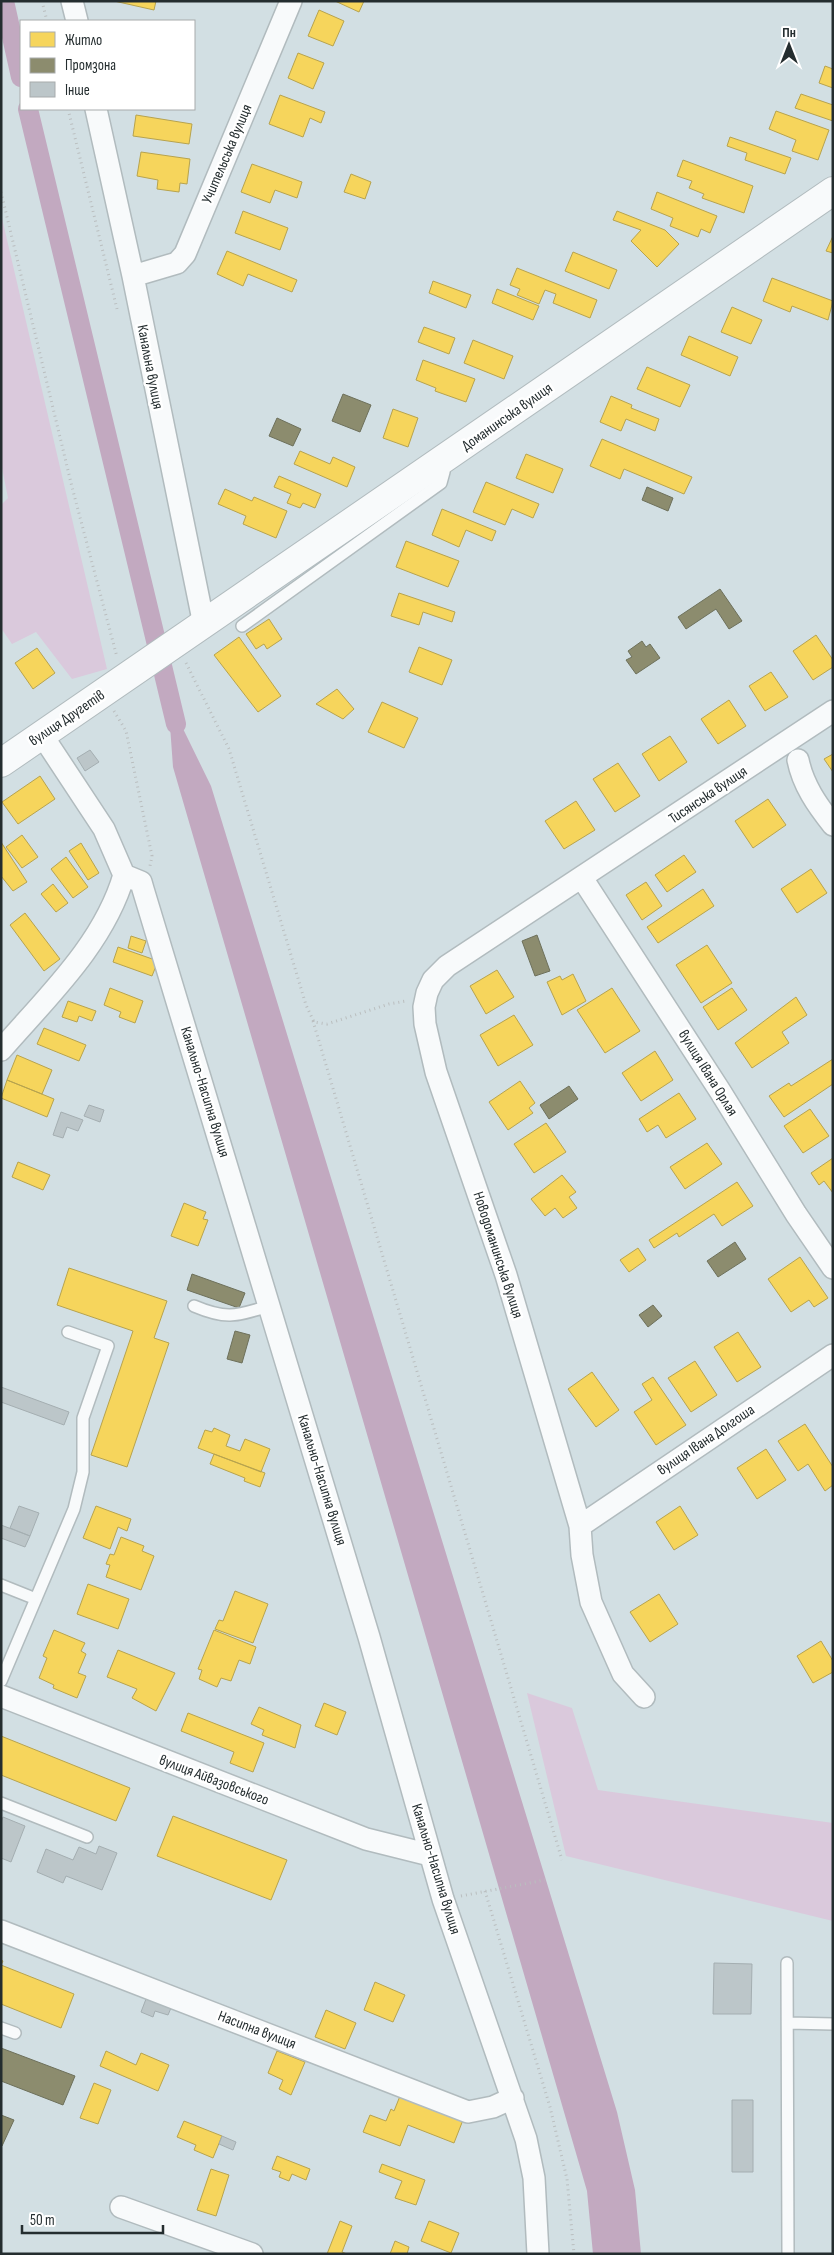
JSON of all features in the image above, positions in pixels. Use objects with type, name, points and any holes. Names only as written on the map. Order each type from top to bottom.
[{"type":"main road","name":"Доманинська вулиця","points":[[183,649],[204,625],[833,191]]},
{"type":"main road","name":"вулиця Другетів","points":[[1,763],[120,682],[183,649]]},
{"type":"street","points":[[72,1],[77,20]]},
{"type":"street","name":"Учительська вулиця","points":[[133,276],[177,262],[186,254],[291,1]]},
{"type":"street","name":"Канальна вулиця","points":[[96,110],[133,276],[204,625]]},
{"type":"street","name":"Тисянська вулиця","points":[[582,878],[833,711]]},
{"type":"street","name":"Канально-Насипна вулиця","points":[[42,735],[104,829],[132,879],[270,1306],[366,1627],[443,1899],[526,2139],[534,2178],[538,2254]]},
{"type":"street","points":[[798,760],[801,776],[815,803],[833,826]]},
{"type":"street","name":"Новодоманинська вулиця","points":[[582,878],[447,966],[433,980],[427,993],[424,1007],[425,1024],[436,1072],[506,1275],[580,1526],[582,1555],[591,1602],[623,1674],[644,1697]]},
{"type":"street","name":"вулиця Івана Орлая","points":[[582,878],[720,1091],[796,1214],[833,1268]]},
{"type":"street","points":[[1,1050],[84,954],[104,923],[119,890],[132,879]]},
{"type":"street","name":"вулиця Івана Долгоша","points":[[580,1526],[833,1355]]},
{"type":"street","name":"вулиця Айвазовського","points":[[1,1696],[366,1839],[430,1855]]},
{"type":"street","name":"Насипна вулиця","points":[[1,1931],[468,2112],[493,2106],[513,2098]]},
{"type":"street","points":[[121,2207],[252,2254]]},
{"type":"lane","points":[[242,626],[441,483],[444,472],[439,464]]},
{"type":"lane","points":[[194,1306],[214,1315],[230,1317],[270,1306]]},
{"type":"lane","points":[[1,1680],[74,1510],[83,1472],[83,1418],[108,1346],[68,1332]]},
{"type":"lane","points":[[1,1585],[36,1599]]},
{"type":"lane","points":[[1,1803],[88,1837]]},
{"type":"lane","points":[[787,1963],[788,2254]]},
{"type":"lane","points":[[788,2023],[833,2024]]},
{"type":"lane","points":[[1,2028],[14,2033]]},
{"type":"path","points":[[42,1],[46,20]]},
{"type":"path","points":[[1,192],[120,682],[126,731],[152,856],[150,869],[132,879]]},
{"type":"path","points":[[183,649],[185,661],[229,749],[306,1005],[313,1021],[562,1860]]},
{"type":"path","points":[[313,1021],[327,1024],[389,1004],[415,1000],[424,1007]]},
{"type":"path","points":[[545,1880],[485,1891],[550,2106],[567,2179],[574,2254]]},
{"type":"shaded area","points":[[1,214],[107,669],[72,679],[36,632],[12,644],[1,628],[1,505],[8,498],[1,463]]},
{"type":"shaded area","points":[[168,698],[211,786],[617,2112],[635,2190],[641,2254],[593,2254],[587,2191],[173,767]]},
{"type":"shaded area","points":[[527,1693],[572,1708],[598,1790],[833,1823],[833,1921],[566,1856]]},
{"type":"building: Житло","points":[[114,1],[156,1],[154,10]]},
{"type":"building: Житло","points":[[335,1],[364,1],[359,12]]},
{"type":"building: Житло","points":[[319,10],[344,21],[333,46],[308,36]]},
{"type":"building: Житло","points":[[298,53],[324,63],[313,89],[288,78]]},
{"type":"building: Житло","points":[[825,66],[833,69],[833,88],[819,83]]},
{"type":"building: Житло","points":[[801,94],[833,105],[833,121],[795,108]]},
{"type":"building: Житло","points":[[280,95],[325,112],[321,123],[310,118],[303,137],[269,124]]},
{"type":"building: Житло","points":[[776,111],[829,130],[818,160],[792,151],[796,140],[769,129]]},
{"type":"building: Житло","points":[[136,115],[192,124],[189,144],[133,136]]},
{"type":"building: Житло","points":[[730,137],[791,158],[785,174],[745,160],[747,153],[727,146]]},
{"type":"building: Житло","points":[[141,152],[190,159],[187,184],[180,183],[179,192],[157,189],[158,180],[137,176]]},
{"type":"building: Житло","points":[[683,160],[753,186],[744,213],[702,198],[704,194],[689,188],[692,181],[677,176]]},
{"type":"building: Житло","points":[[252,164],[302,182],[297,198],[275,190],[270,203],[241,192]]},
{"type":"building: Житло","points":[[351,174],[371,182],[365,199],[344,192]]},
{"type":"building: Житло","points":[[657,192],[717,216],[710,233],[701,229],[698,237],[670,226],[673,218],[651,209]]},
{"type":"building: Житло","points":[[243,211],[288,228],[280,250],[235,233]]},
{"type":"building: Житло","points":[[617,211],[665,230],[679,244],[657,267],[631,241],[641,230],[613,220]]},
{"type":"building: Житло","points":[[833,236],[833,253],[826,251]]},
{"type":"building: Житло","points":[[227,251],[297,280],[292,292],[248,274],[243,286],[217,274]]},
{"type":"building: Житло","points":[[573,252],[617,270],[609,289],[565,271]]},
{"type":"building: Житло","points":[[517,268],[597,300],[590,318],[553,303],[556,294],[545,290],[539,304],[517,295],[520,289],[510,285]]},
{"type":"building: Житло","points":[[772,278],[833,301],[828,320],[792,306],[790,312],[763,301]]},
{"type":"building: Житло","points":[[433,281],[471,295],[466,308],[429,293]]},
{"type":"building: Житло","points":[[497,289],[539,306],[533,320],[492,303]]},
{"type":"building: Житло","points":[[732,307],[762,320],[751,344],[721,332]]},
{"type":"building: Житло","points":[[424,327],[455,338],[449,354],[418,342]]},
{"type":"building: Житло","points":[[689,336],[738,357],[730,376],[681,355]]},
{"type":"building: Житло","points":[[473,340],[513,356],[504,379],[464,363]]},
{"type":"building: Житло","points":[[423,360],[475,379],[466,402],[435,391],[436,388],[416,380]]},
{"type":"building: Житло","points":[[647,367],[690,385],[680,407],[637,389]]},
{"type":"building: Житло","points":[[611,396],[632,405],[631,408],[659,419],[655,431],[626,419],[621,431],[600,422]]},
{"type":"building: Житло","points":[[393,409],[418,418],[408,447],[383,438]]},
{"type":"building: Житло","points":[[602,439],[692,477],[684,494],[624,469],[620,479],[590,466]]},
{"type":"building: Житло","points":[[300,451],[330,464],[333,457],[355,467],[347,487],[294,464]]},
{"type":"building: Житло","points":[[526,454],[563,469],[553,493],[516,478]]},
{"type":"building: Житло","points":[[279,476],[321,494],[315,508],[303,503],[300,508],[287,503],[291,494],[274,487]]},
{"type":"building: Житло","points":[[486,482],[539,504],[533,518],[512,509],[505,525],[473,512]]},
{"type":"building: Житло","points":[[225,489],[252,501],[254,497],[287,511],[276,538],[243,524],[246,516],[218,504]]},
{"type":"building: Житло","points":[[442,509],[496,531],[492,541],[466,530],[459,547],[432,535]]},
{"type":"building: Житло","points":[[406,541],[459,561],[448,587],[396,567]]},
{"type":"building: Житло","points":[[399,593],[455,612],[452,622],[423,612],[419,625],[391,616]]},
{"type":"building: Житло","points":[[269,619],[282,639],[267,649],[264,644],[256,649],[246,634]]},
{"type":"building: Житло","points":[[816,635],[833,660],[833,667],[813,680],[793,651]]},
{"type":"building: Житло","points":[[239,637],[281,696],[258,712],[214,655]]},
{"type":"building: Житло","points":[[419,647],[452,660],[442,685],[409,672]]},
{"type":"building: Житло","points":[[37,648],[55,673],[33,689],[15,663]]},
{"type":"building: Житло","points":[[771,672],[788,697],[765,711],[749,686]]},
{"type":"building: Житло","points":[[337,689],[354,709],[343,719],[316,704]]},
{"type":"building: Житло","points":[[729,700],[746,726],[718,744],[701,719]]},
{"type":"building: Житло","points":[[382,702],[418,718],[404,748],[368,732]]},
{"type":"building: Житло","points":[[670,736],[687,762],[659,781],[642,754]]},
{"type":"building: Житло","points":[[833,754],[833,772],[824,759]]},
{"type":"building: Житло","points":[[618,763],[640,796],[615,812],[593,779]]},
{"type":"building: Житло","points":[[40,776],[55,799],[18,824],[2,802]]},
{"type":"building: Житло","points":[[768,799],[786,825],[753,848],[735,821]]},
{"type":"building: Житло","points":[[576,801],[595,830],[564,849],[545,821]]},
{"type":"building: Житло","points":[[22,835],[38,857],[22,868],[6,847]]},
{"type":"building: Житло","points":[[1,842],[27,882],[13,891],[1,876]]},
{"type":"building: Житло","points":[[81,843],[99,873],[88,880],[69,851]]},
{"type":"building: Житло","points":[[684,855],[696,872],[667,892],[655,875]]},
{"type":"building: Житло","points":[[66,857],[88,887],[73,898],[51,869]]},
{"type":"building: Житло","points":[[811,869],[827,893],[797,913],[781,889]]},
{"type":"building: Житло","points":[[646,882],[662,906],[642,920],[626,895]]},
{"type":"building: Житло","points":[[53,884],[68,903],[56,912],[41,894]]},
{"type":"building: Житло","points":[[703,889],[714,906],[658,943],[647,927]]},
{"type":"building: Житло","points":[[25,913],[60,959],[44,971],[10,925]]},
{"type":"building: Житло","points":[[131,936],[146,941],[142,953],[128,948]]},
{"type":"building: Житло","points":[[707,945],[732,983],[701,1003],[676,965]]},
{"type":"building: Житло","points":[[118,947],[158,961],[152,976],[113,962]]},
{"type":"building: Житло","points":[[497,970],[514,997],[486,1014],[470,986]]},
{"type":"building: Житло","points":[[573,974],[586,1001],[562,1015],[547,982],[560,976],[562,980]]},
{"type":"building: Житло","points":[[110,988],[143,1001],[135,1023],[119,1017],[121,1012],[104,1005]]},
{"type":"building: Житло","points":[[612,988],[640,1031],[605,1053],[577,1010]]},
{"type":"building: Житло","points":[[732,988],[747,1010],[718,1030],[703,1007]]},
{"type":"building: Житло","points":[[796,997],[807,1015],[782,1032],[789,1043],[752,1068],[735,1043]]},
{"type":"building: Житло","points":[[68,1001],[96,1011],[92,1021],[79,1016],[77,1022],[62,1017]]},
{"type":"building: Житло","points":[[514,1015],[533,1045],[498,1066],[480,1035]]},
{"type":"building: Житло","points":[[44,1028],[86,1045],[79,1061],[37,1044]]},
{"type":"building: Житло","points":[[655,1051],[673,1080],[641,1101],[622,1073]]},
{"type":"building: Житло","points":[[17,1055],[52,1070],[42,1094],[7,1080]]},
{"type":"building: Житло","points":[[833,1059],[833,1084],[784,1117],[769,1096],[789,1083],[791,1086]]},
{"type":"building: Житло","points":[[7,1080],[54,1099],[47,1117],[1,1098]]},
{"type":"building: Житло","points":[[520,1081],[535,1103],[529,1108],[533,1113],[508,1130],[489,1102]]},
{"type":"building: Житло","points":[[679,1093],[696,1119],[666,1138],[658,1125],[647,1132],[639,1119]]},
{"type":"building: Житло","points":[[810,1109],[829,1136],[803,1153],[784,1126]]},
{"type":"building: Житло","points":[[546,1123],[566,1152],[534,1173],[514,1144]]},
{"type":"building: Житло","points":[[707,1143],[722,1164],[685,1189],[670,1167]]},
{"type":"building: Житло","points":[[833,1158],[833,1193],[824,1181],[819,1185],[811,1173]]},
{"type":"building: Житло","points":[[18,1162],[50,1175],[43,1190],[12,1177]]},
{"type":"building: Житло","points":[[562,1175],[576,1192],[569,1197],[577,1208],[563,1218],[555,1208],[545,1216],[531,1199]]},
{"type":"building: Житло","points":[[737,1182],[753,1206],[722,1226],[714,1214],[679,1237],[677,1233],[654,1248],[649,1240]]},
{"type":"building: Житло","points":[[184,1203],[206,1212],[203,1219],[208,1220],[198,1246],[171,1236]]},
{"type":"building: Житло","points":[[638,1248],[646,1260],[629,1272],[620,1260]]},
{"type":"building: Житло","points":[[800,1257],[828,1298],[814,1307],[809,1300],[791,1312],[768,1279]]},
{"type":"building: Житло","points":[[69,1268],[167,1301],[154,1338],[169,1343],[127,1467],[91,1455],[133,1331],[57,1305]]},
{"type":"building: Житло","points":[[738,1332],[761,1367],[737,1382],[714,1347]]},
{"type":"building: Житло","points":[[695,1361],[717,1395],[691,1412],[668,1378]]},
{"type":"building: Житло","points":[[592,1372],[619,1410],[596,1427],[568,1389]]},
{"type":"building: Житло","points":[[653,1377],[686,1425],[656,1445],[634,1412],[652,1400],[642,1384]]},
{"type":"building: Житло","points":[[805,1424],[833,1467],[833,1485],[825,1491],[808,1464],[798,1471],[778,1441]]},
{"type":"building: Житло","points":[[214,1428],[230,1435],[226,1446],[240,1451],[245,1439],[270,1449],[261,1472],[198,1448],[205,1430],[212,1432]]},
{"type":"building: Житло","points":[[766,1449],[786,1480],[757,1499],[737,1468]]},
{"type":"building: Житло","points":[[214,1454],[265,1473],[260,1487],[244,1481],[245,1478],[210,1464]]},
{"type":"building: Житло","points":[[96,1506],[131,1519],[127,1531],[118,1527],[110,1549],[83,1538]]},
{"type":"building: Житло","points":[[680,1506],[698,1535],[674,1550],[656,1522]]},
{"type":"building: Житло","points":[[121,1537],[144,1546],[142,1551],[154,1556],[141,1590],[106,1577],[110,1565],[106,1564],[110,1554],[114,1555]]},
{"type":"building: Житло","points":[[88,1584],[129,1599],[118,1629],[77,1614]]},
{"type":"building: Житло","points":[[235,1591],[268,1604],[253,1643],[215,1629],[219,1620],[223,1621]]},
{"type":"building: Житло","points":[[659,1594],[678,1624],[650,1642],[630,1612]]},
{"type":"building: Житло","points":[[54,1630],[85,1643],[81,1651],[86,1654],[78,1673],[86,1676],[77,1698],[53,1688],[54,1685],[39,1678],[47,1658],[43,1656]]},
{"type":"building: Житло","points":[[214,1630],[256,1647],[250,1664],[239,1660],[231,1681],[221,1678],[217,1687],[199,1679],[202,1670],[198,1669]]},
{"type":"building: Житло","points":[[821,1641],[833,1661],[833,1672],[813,1683],[797,1656]]},
{"type":"building: Житло","points":[[118,1650],[175,1673],[156,1711],[132,1698],[137,1689],[107,1677]]},
{"type":"building: Житло","points":[[324,1703],[346,1712],[337,1735],[315,1726]]},
{"type":"building: Житло","points":[[259,1707],[301,1725],[295,1748],[262,1735],[264,1730],[251,1724]]},
{"type":"building: Житло","points":[[188,1713],[264,1743],[253,1772],[230,1763],[234,1752],[181,1731]]},
{"type":"building: Житло","points":[[1,1736],[130,1788],[116,1821],[1,1775]]},
{"type":"building: Житло","points":[[173,1816],[287,1860],[271,1900],[157,1856]]},
{"type":"building: Житло","points":[[1,1965],[74,1994],[61,2028],[1,2004]]},
{"type":"building: Житло","points":[[375,1982],[405,1995],[393,2022],[364,2010]]},
{"type":"building: Житло","points":[[326,2010],[356,2023],[345,2049],[315,2037]]},
{"type":"building: Житло","points":[[106,2051],[136,2065],[141,2053],[169,2065],[158,2091],[100,2066]]},
{"type":"building: Житло","points":[[277,2051],[305,2062],[291,2095],[279,2089],[283,2080],[268,2073]]},
{"type":"building: Житло","points":[[94,2083],[111,2090],[98,2124],[80,2118]]},
{"type":"building: Житло","points":[[400,2096],[463,2120],[454,2143],[408,2125],[400,2146],[363,2132],[370,2115],[386,2121],[391,2109],[394,2111]]},
{"type":"building: Житло","points":[[184,2121],[222,2136],[213,2158],[194,2150],[196,2145],[177,2137]]},
{"type":"building: Житло","points":[[277,2156],[310,2169],[306,2180],[292,2174],[289,2181],[279,2177],[281,2172],[272,2169]]},
{"type":"building: Житло","points":[[382,2164],[425,2180],[416,2205],[395,2198],[402,2181],[379,2172]]},
{"type":"building: Житло","points":[[211,2169],[229,2175],[216,2216],[197,2210]]},
{"type":"building: Житло","points":[[340,2221],[352,2226],[342,2252],[347,2254],[327,2254]]},
{"type":"building: Житло","points":[[429,2221],[459,2233],[451,2253],[421,2241]]},
{"type":"building: Житло","points":[[395,2241],[409,2247],[407,2254],[390,2254]]},
{"type":"building: Промзона","points":[[343,394],[371,405],[360,432],[332,421]]},
{"type":"building: Промзона","points":[[277,418],[301,429],[293,446],[269,436]]},
{"type":"building: Промзона","points":[[647,487],[673,498],[668,511],[642,500]]},
{"type":"building: Промзона","points":[[720,589],[742,621],[729,629],[716,609],[686,629],[678,617]]},
{"type":"building: Промзона","points":[[642,641],[646,647],[650,644],[660,658],[636,674],[626,660],[632,657],[628,651]]},
{"type":"building: Промзона","points":[[537,935],[550,971],[535,976],[522,941]]},
{"type":"building: Промзона","points":[[569,1086],[578,1099],[549,1119],[540,1105]]},
{"type":"building: Промзона","points":[[735,1242],[746,1259],[718,1277],[707,1261]]},
{"type":"building: Промзона","points":[[192,1274],[245,1293],[239,1308],[187,1290]]},
{"type":"building: Промзона","points":[[653,1305],[662,1316],[648,1327],[639,1315]]},
{"type":"building: Промзона","points":[[235,1331],[250,1335],[242,1363],[227,1359]]},
{"type":"building: Промзона","points":[[1,2048],[75,2076],[63,2105],[1,2081]]},
{"type":"building: Промзона","points":[[1,2115],[14,2120],[2,2146],[1,2145]]},
{"type":"building: Інше","points":[[90,750],[99,762],[85,771],[77,758]]},
{"type":"building: Інше","points":[[89,1105],[104,1110],[100,1122],[84,1116]]},
{"type":"building: Інше","points":[[61,1112],[83,1120],[78,1131],[67,1127],[63,1138],[53,1135]]},
{"type":"building: Інше","points":[[1,1387],[69,1412],[64,1425],[1,1402]]},
{"type":"building: Інше","points":[[19,1506],[39,1513],[30,1536],[10,1528]]},
{"type":"building: Інше","points":[[1,1525],[30,1536],[25,1547],[1,1538]]},
{"type":"building: Інше","points":[[3,1817],[25,1826],[11,1862],[1,1858],[1,1822]]},
{"type":"building: Інше","points":[[99,1846],[117,1853],[102,1890],[66,1876],[63,1883],[37,1872],[46,1849],[73,1860],[79,1847],[96,1854]]},
{"type":"building: Інше","points":[[714,1963],[752,1964],[751,2014],[713,2014]]},
{"type":"building: Інше","points":[[146,1999],[171,2008],[168,2015],[155,2011],[153,2017],[141,2012]]},
{"type":"building: Інше","points":[[732,2100],[753,2100],[753,2172],[732,2172]]},
{"type":"building: Інше","points":[[222,2136],[236,2142],[233,2150],[219,2144]]},
{"type":"waterway","points":[[4,1],[20,73]]},
{"type":"waterway","points":[[28,110],[176,724]]}]
